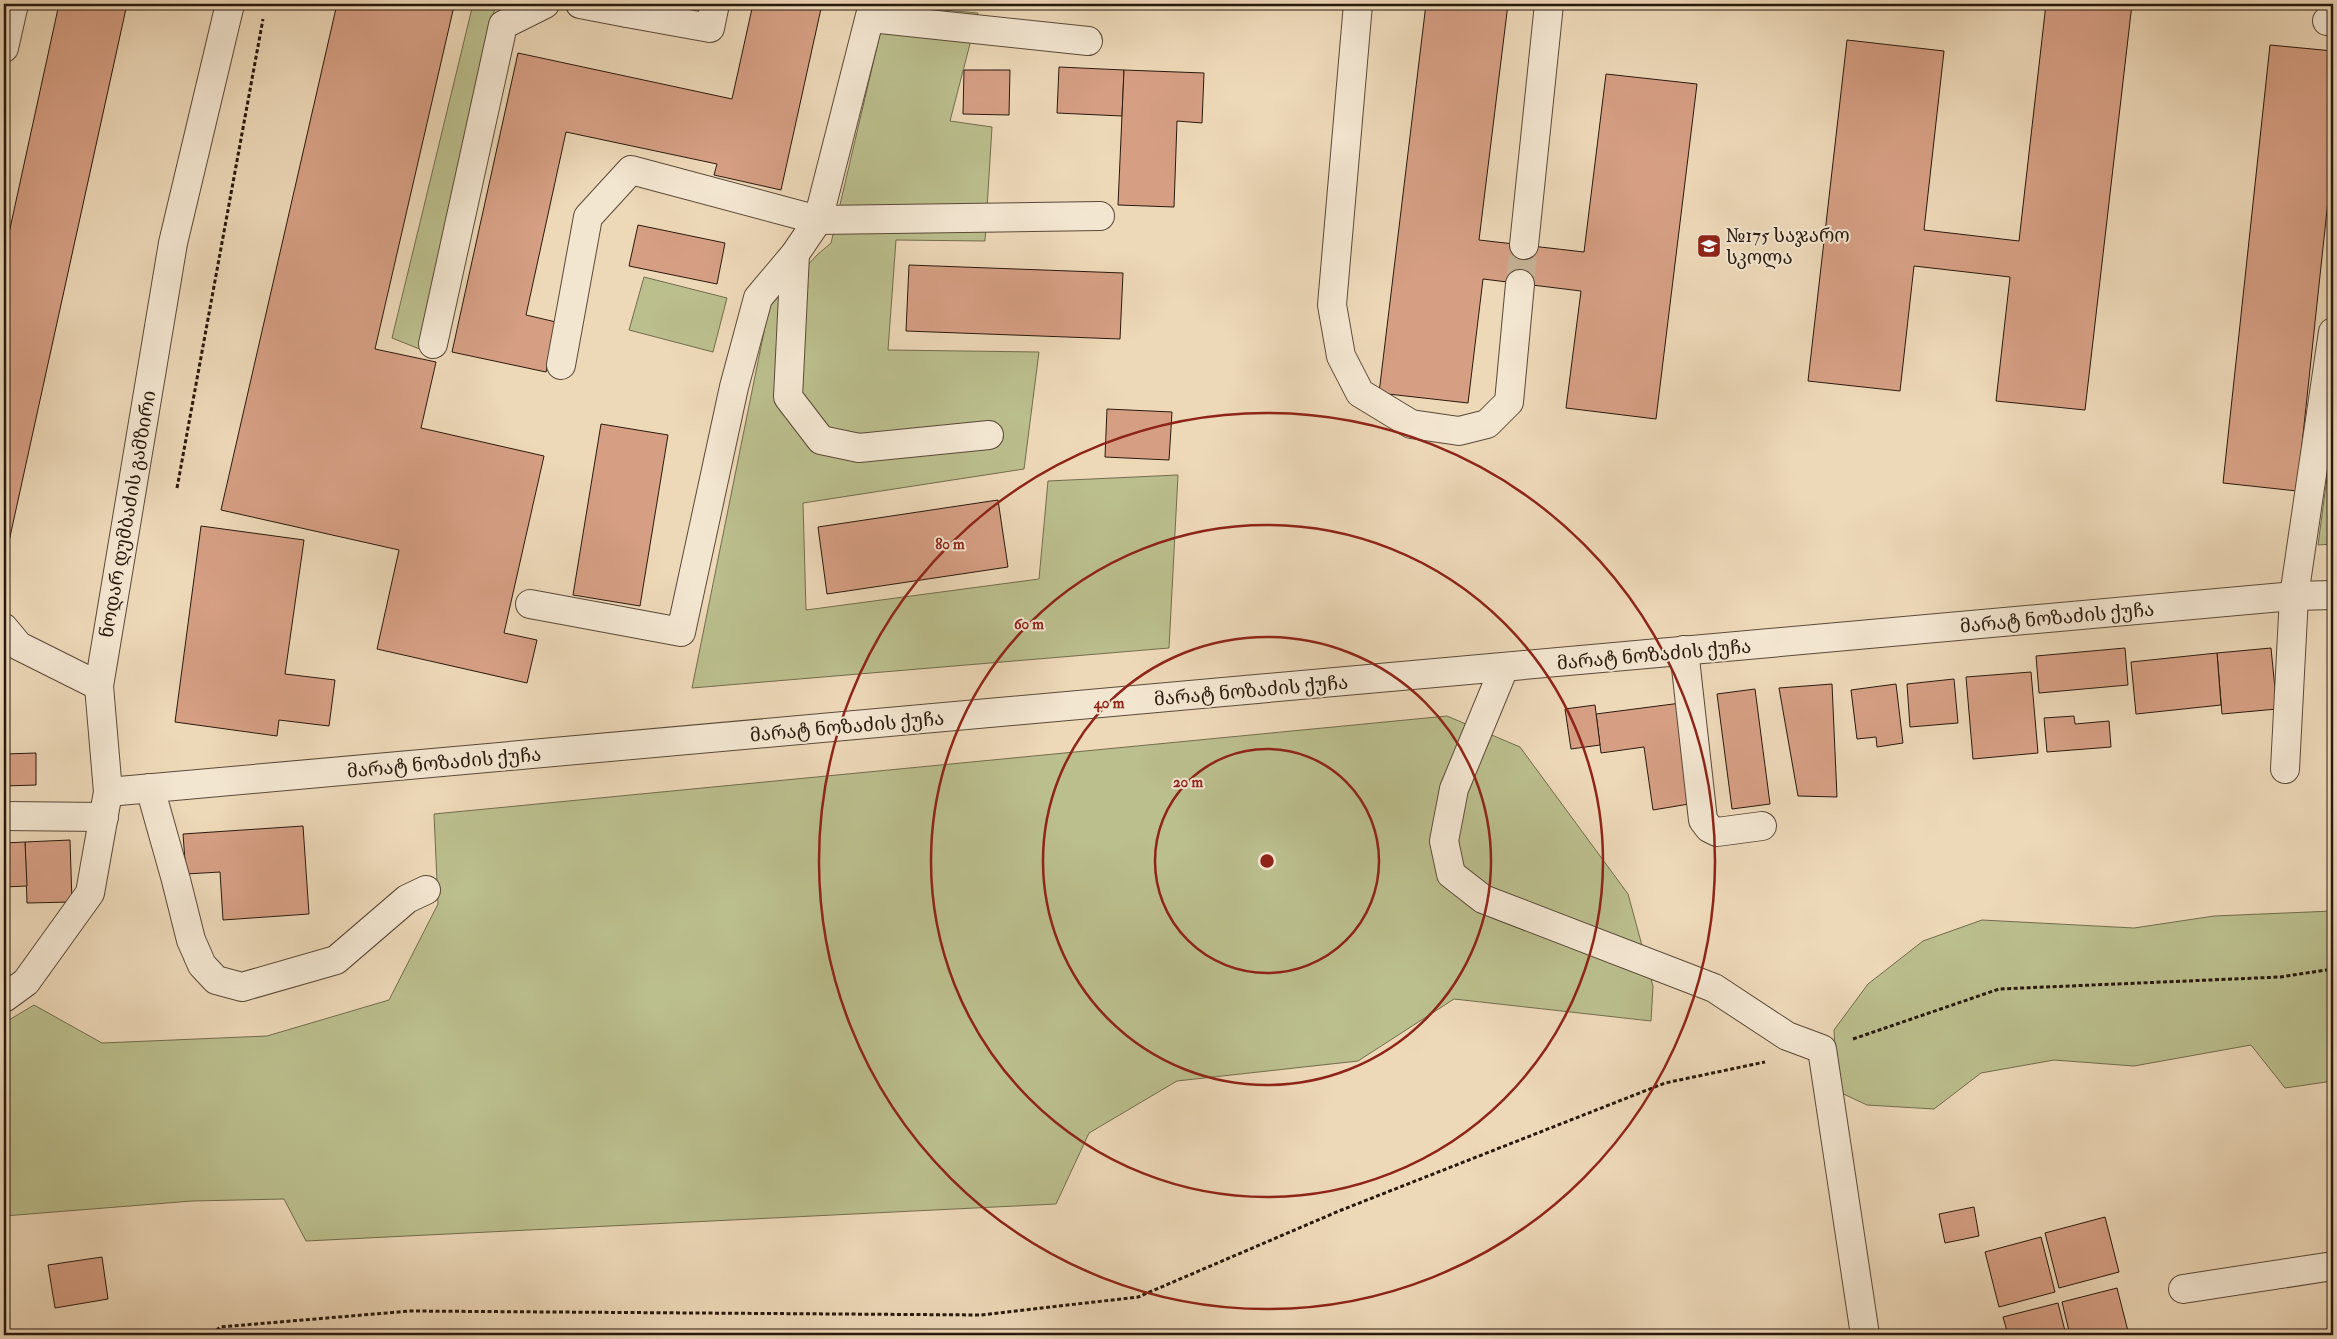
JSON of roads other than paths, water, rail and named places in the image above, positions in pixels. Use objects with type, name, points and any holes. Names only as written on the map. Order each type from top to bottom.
[{"type":"street","points":[[4,48],[14,4]]},
{"type":"street","name":"ნოდარ დუმბაძის გამზირი","points":[[4,998],[26,982],[90,893],[106,805],[98,686],[173,243],[230,4]]},
{"type":"street","points":[[433,344],[503,25],[545,4]]},
{"type":"street","points":[[580,4],[628,8],[710,28],[714,4]]},
{"type":"street","points":[[1358,4],[1332,305],[1341,356],[1360,393],[1411,424],[1459,431],[1487,424],[1508,402],[1520,284]]},
{"type":"street","points":[[1524,245],[1549,4]]},
{"type":"street","points":[[530,604],[681,632],[734,387],[758,298],[795,254],[818,220],[872,11],[1088,41]]},
{"type":"street","points":[[562,365],[588,217],[631,170],[818,220],[1100,216]]},
{"type":"street","points":[[795,254],[788,397],[821,440],[859,448],[989,435]]},
{"type":"street","points":[[2286,769],[2294,596],[2333,332]]},
{"type":"street","name":"მარატ ნოზაძის ქუჩა","points":[[4,816],[106,805],[150,788],[2294,596],[2333,595]]},
{"type":"street","points":[[4,628],[19,646],[98,686]]},
{"type":"street","points":[[1684,650],[1703,820],[1709,828],[1717,832],[1762,826]]},
{"type":"street","points":[[1504,668],[1454,789],[1444,841],[1451,874],[1483,899],[1714,988],[1788,1036],[1822,1049],[1865,1335]]},
{"type":"street","points":[[150,788],[191,940],[202,965],[216,980],[242,987],[336,960],[407,899],[426,890]]},
{"type":"street","points":[[2183,1289],[2333,1266]]},
{"type":"tunnel","points":[[1520,284],[1524,245]]},
{"type":"place","name":"№175 საჯარო სკოლა","points":[[1709,246]]}]
